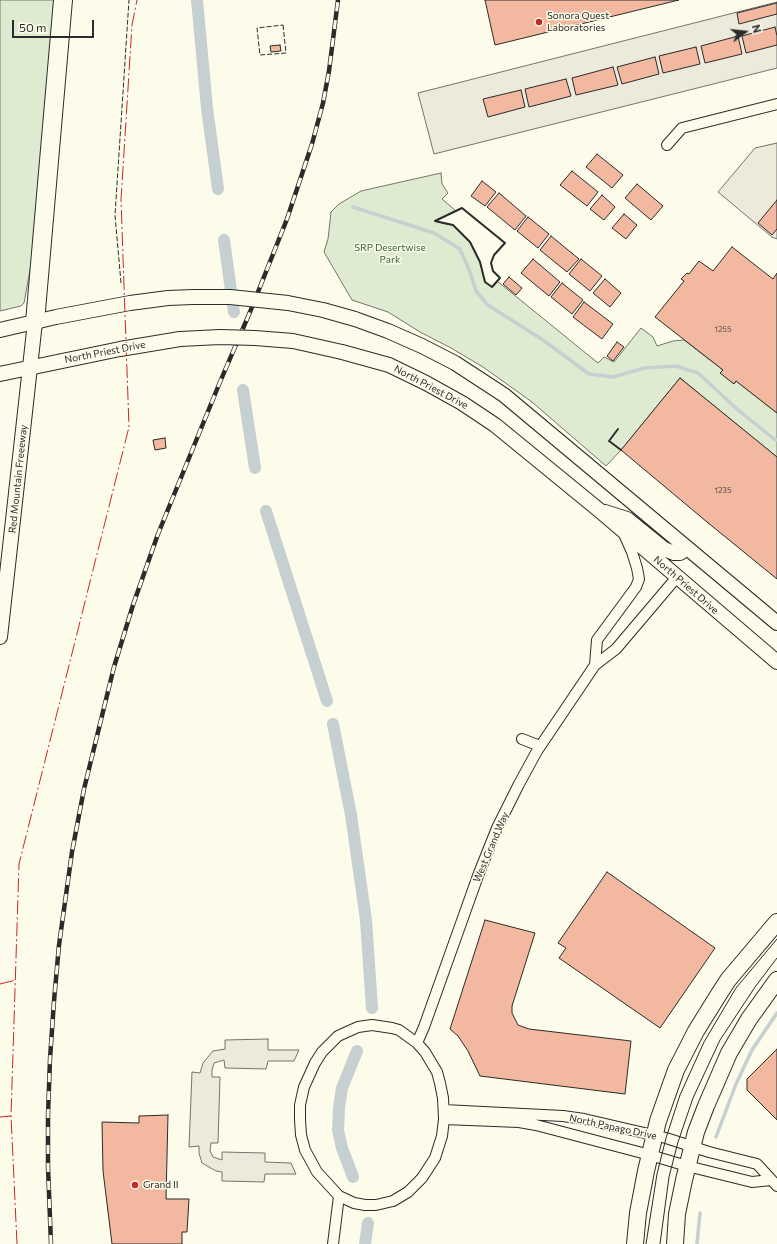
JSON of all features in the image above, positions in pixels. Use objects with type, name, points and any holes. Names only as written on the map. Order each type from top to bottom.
[{"type":"highway","points":[[35,322],[63,0]]},
{"type":"main road","points":[[0,330],[130,303],[168,298],[230,297],[288,303],[315,308],[355,319],[388,331],[455,363],[488,384],[518,406],[777,623]]},
{"type":"main road","name":"Red Mountain Freeeway","points":[[0,637],[35,322]]},
{"type":"main road","name":"North Priest Drive","points":[[0,374],[120,349],[180,339],[220,336],[293,341],[342,352],[389,365],[462,403],[495,425],[622,529],[777,662]]},
{"type":"main road","points":[[599,510],[627,519],[664,549],[674,553],[680,553],[687,548]]},
{"type":"main road","points":[[636,1244],[638,1213],[654,1136],[676,1070],[696,1031],[728,980],[777,922]]},
{"type":"main road","points":[[675,1244],[677,1214],[687,1166],[696,1132],[706,1106],[729,1053],[749,1020],[777,980]]},
{"type":"street","points":[[667,145],[682,128],[777,104]]},
{"type":"street","points":[[595,665],[596,640],[636,587],[639,579],[632,552],[622,529]]},
{"type":"street","name":"West Grand Way","points":[[417,1043],[479,873],[519,784],[540,746],[595,665],[616,649],[677,577]]},
{"type":"street","points":[[522,738],[540,746]]},
{"type":"street","points":[[372,1025],[392,1028],[408,1036],[417,1043],[425,1052],[437,1072],[444,1098],[442,1136],[435,1158],[422,1178],[408,1192],[393,1201],[376,1205],[354,1203],[339,1196],[316,1172],[308,1155],[301,1135],[300,1105],[304,1087],[322,1052],[338,1036],[358,1027],[372,1025]]},
{"type":"street","name":"North Papago Drive","points":[[444,1115],[563,1116],[584,1119],[666,1138],[709,1152],[757,1164],[774,1183]]},
{"type":"street","name":"North Papago Drive","points":[[444,1115],[536,1125],[752,1182],[774,1183]]},
{"type":"street","points":[[333,1244],[339,1196]]},
{"type":"green space","points":[[0,0],[55,0],[33,254],[24,303],[21,306],[0,311]]},
{"type":"green space","name":"SRP Desertwise Park","points":[[441,173],[442,184],[448,193],[442,199],[456,211],[435,221],[453,225],[470,242],[480,262],[485,282],[492,287],[497,281],[598,363],[604,357],[614,362],[641,328],[653,337],[657,346],[673,341],[684,340],[723,370],[721,373],[734,384],[736,381],[777,413],[777,457],[680,378],[606,466],[532,402],[483,367],[420,332],[388,312],[352,300],[324,252],[328,239],[331,212],[339,204],[361,191]]},
{"type":"shaded area","points":[[777,2],[777,68],[434,154],[418,93]]},
{"type":"shaded area","points":[[777,143],[777,239],[772,237],[718,192],[755,148]]},
{"type":"shaded area","points":[[268,1039],[268,1050],[299,1050],[294,1061],[268,1061],[266,1069],[225,1068],[224,1060],[214,1063],[212,1077],[220,1077],[218,1143],[211,1143],[210,1151],[213,1157],[222,1160],[222,1152],[265,1153],[265,1162],[291,1163],[296,1174],[265,1174],[264,1182],[222,1181],[222,1172],[216,1171],[202,1163],[199,1153],[199,1146],[189,1147],[192,1072],[200,1073],[203,1063],[213,1051],[225,1049],[225,1040]]},
{"type":"building","name":"Sonora Quest Laboratories","points":[[485,0],[679,0],[495,45]]},
{"type":"building","points":[[777,3],[777,14],[739,24],[737,13]]},
{"type":"building","points":[[775,27],[777,45],[746,53],[742,36]]},
{"type":"building","points":[[738,36],[742,54],[705,63],[701,46]]},
{"type":"building","points":[[280,45],[281,51],[271,52],[270,46]]},
{"type":"building","points":[[696,47],[700,64],[663,73],[659,56]]},
{"type":"building","points":[[655,57],[659,74],[622,84],[617,67]]},
{"type":"building","points":[[613,67],[618,85],[576,95],[572,78]]},
{"type":"building","points":[[566,79],[571,96],[529,107],[525,89]]},
{"type":"building","points":[[521,90],[525,107],[488,117],[483,99]]},
{"type":"building","points":[[597,154],[623,175],[612,188],[586,167]]},
{"type":"building","points":[[572,171],[598,192],[587,206],[560,185]]},
{"type":"building","points":[[482,181],[496,192],[485,206],[471,196]]},
{"type":"building","points":[[637,184],[663,206],[651,220],[625,198]]},
{"type":"building","points":[[499,193],[526,216],[515,230],[487,207]]},
{"type":"building","points":[[602,195],[615,207],[604,220],[590,209]]},
{"type":"building","points":[[777,200],[777,229],[772,235],[758,223]]},
{"type":"building","points":[[624,214],[637,225],[626,239],[612,228]]},
{"type":"building","points":[[528,217],[549,234],[538,248],[517,231]]},
{"type":"building","points":[[551,236],[579,259],[567,272],[540,250]]},
{"type":"building","points":[[732,247],[773,279],[777,273],[777,413],[736,381],[734,384],[720,373],[723,370],[655,317],[684,281],[681,279],[687,273],[689,274],[699,261],[713,271]]},
{"type":"building","points":[[533,259],[560,282],[549,296],[521,273]]},
{"type":"building","points":[[581,259],[602,276],[590,291],[569,274]]},
{"type":"building","points":[[509,277],[522,288],[516,295],[503,284]]},
{"type":"building","points":[[605,279],[621,293],[610,307],[593,293]]},
{"type":"building","points":[[562,283],[583,300],[572,314],[551,297]]},
{"type":"building","points":[[584,302],[613,324],[602,339],[573,317]]},
{"type":"building","points":[[617,342],[624,347],[613,361],[607,356]]},
{"type":"building","points":[[680,378],[777,457],[777,579],[621,450]]},
{"type":"building","points":[[165,438],[166,448],[155,450],[153,440]]},
{"type":"building","points":[[607,872],[715,948],[660,1028],[559,958],[566,948],[558,943]]},
{"type":"building","points":[[485,920],[535,933],[512,1006],[512,1013],[518,1025],[529,1029],[631,1041],[625,1094],[480,1076],[468,1051],[458,1036],[450,1029]]},
{"type":"building","points":[[777,1049],[777,1120],[747,1090],[747,1079]]},
{"type":"building","name":"Grand II","points":[[168,1115],[166,1199],[189,1199],[187,1232],[182,1232],[182,1244],[112,1244],[103,1171],[102,1122],[139,1123],[139,1116]]},
{"type":"waterway","points":[[197,0],[207,108],[218,189]]},
{"type":"waterway","points":[[353,207],[434,233],[460,249],[476,291],[488,305],[543,340],[589,374],[613,377],[644,368],[676,366],[698,373],[737,409],[777,440]]},
{"type":"waterway","points":[[224,240],[234,312]]},
{"type":"waterway","points":[[243,390],[255,468]]},
{"type":"waterway","points":[[266,511],[327,701]]},
{"type":"waterway","points":[[333,724],[351,815],[366,920],[372,1008]]},
{"type":"waterway","points":[[716,1137],[736,1084],[752,1050],[777,1013]]},
{"type":"waterway","points":[[353,1177],[342,1148],[338,1130],[342,1088],[357,1051]]},
{"type":"waterway","points":[[697,1244],[700,1213]]},
{"type":"waterway","points":[[365,1244],[368,1223]]},
{"type":"tram line","points":[[646,1244],[657,1174],[666,1138],[680,1095],[704,1042],[736,988],[777,939]]},
{"type":"tram line","points":[[660,1244],[669,1177],[678,1142],[693,1098],[720,1040],[755,987],[777,958]]},
{"type":"railway","points":[[51,1244],[48,1167],[48,1115],[54,1001],[59,945],[72,852],[84,789],[114,667],[133,605],[158,534],[287,219],[312,144],[323,103],[329,71],[338,0]]},
{"type":"fence","points":[[121,283],[115,215],[129,0]]},
{"type":"fence","points":[[283,25],[286,53],[260,55],[257,28],[283,25]]},
{"type":"wall","points":[[462,208],[505,243],[494,255],[491,263],[493,271],[500,278],[492,287],[485,282],[480,262],[470,242],[453,225],[435,221],[462,208]]},
{"type":"wall","points":[[618,429],[609,441],[621,450]]},
{"type":"power","points":[[17,1244],[11,1116],[19,864],[129,427],[121,200],[132,25],[137,0]]},
{"type":"power","points":[[0,984],[16,980]]},
{"type":"power","points":[[0,1117],[11,1116]]},
{"type":"place","name":"Sonora Quest Laboratories","points":[[539,22]]},
{"type":"place","name":"Grand II","points":[[135,1185]]}]
